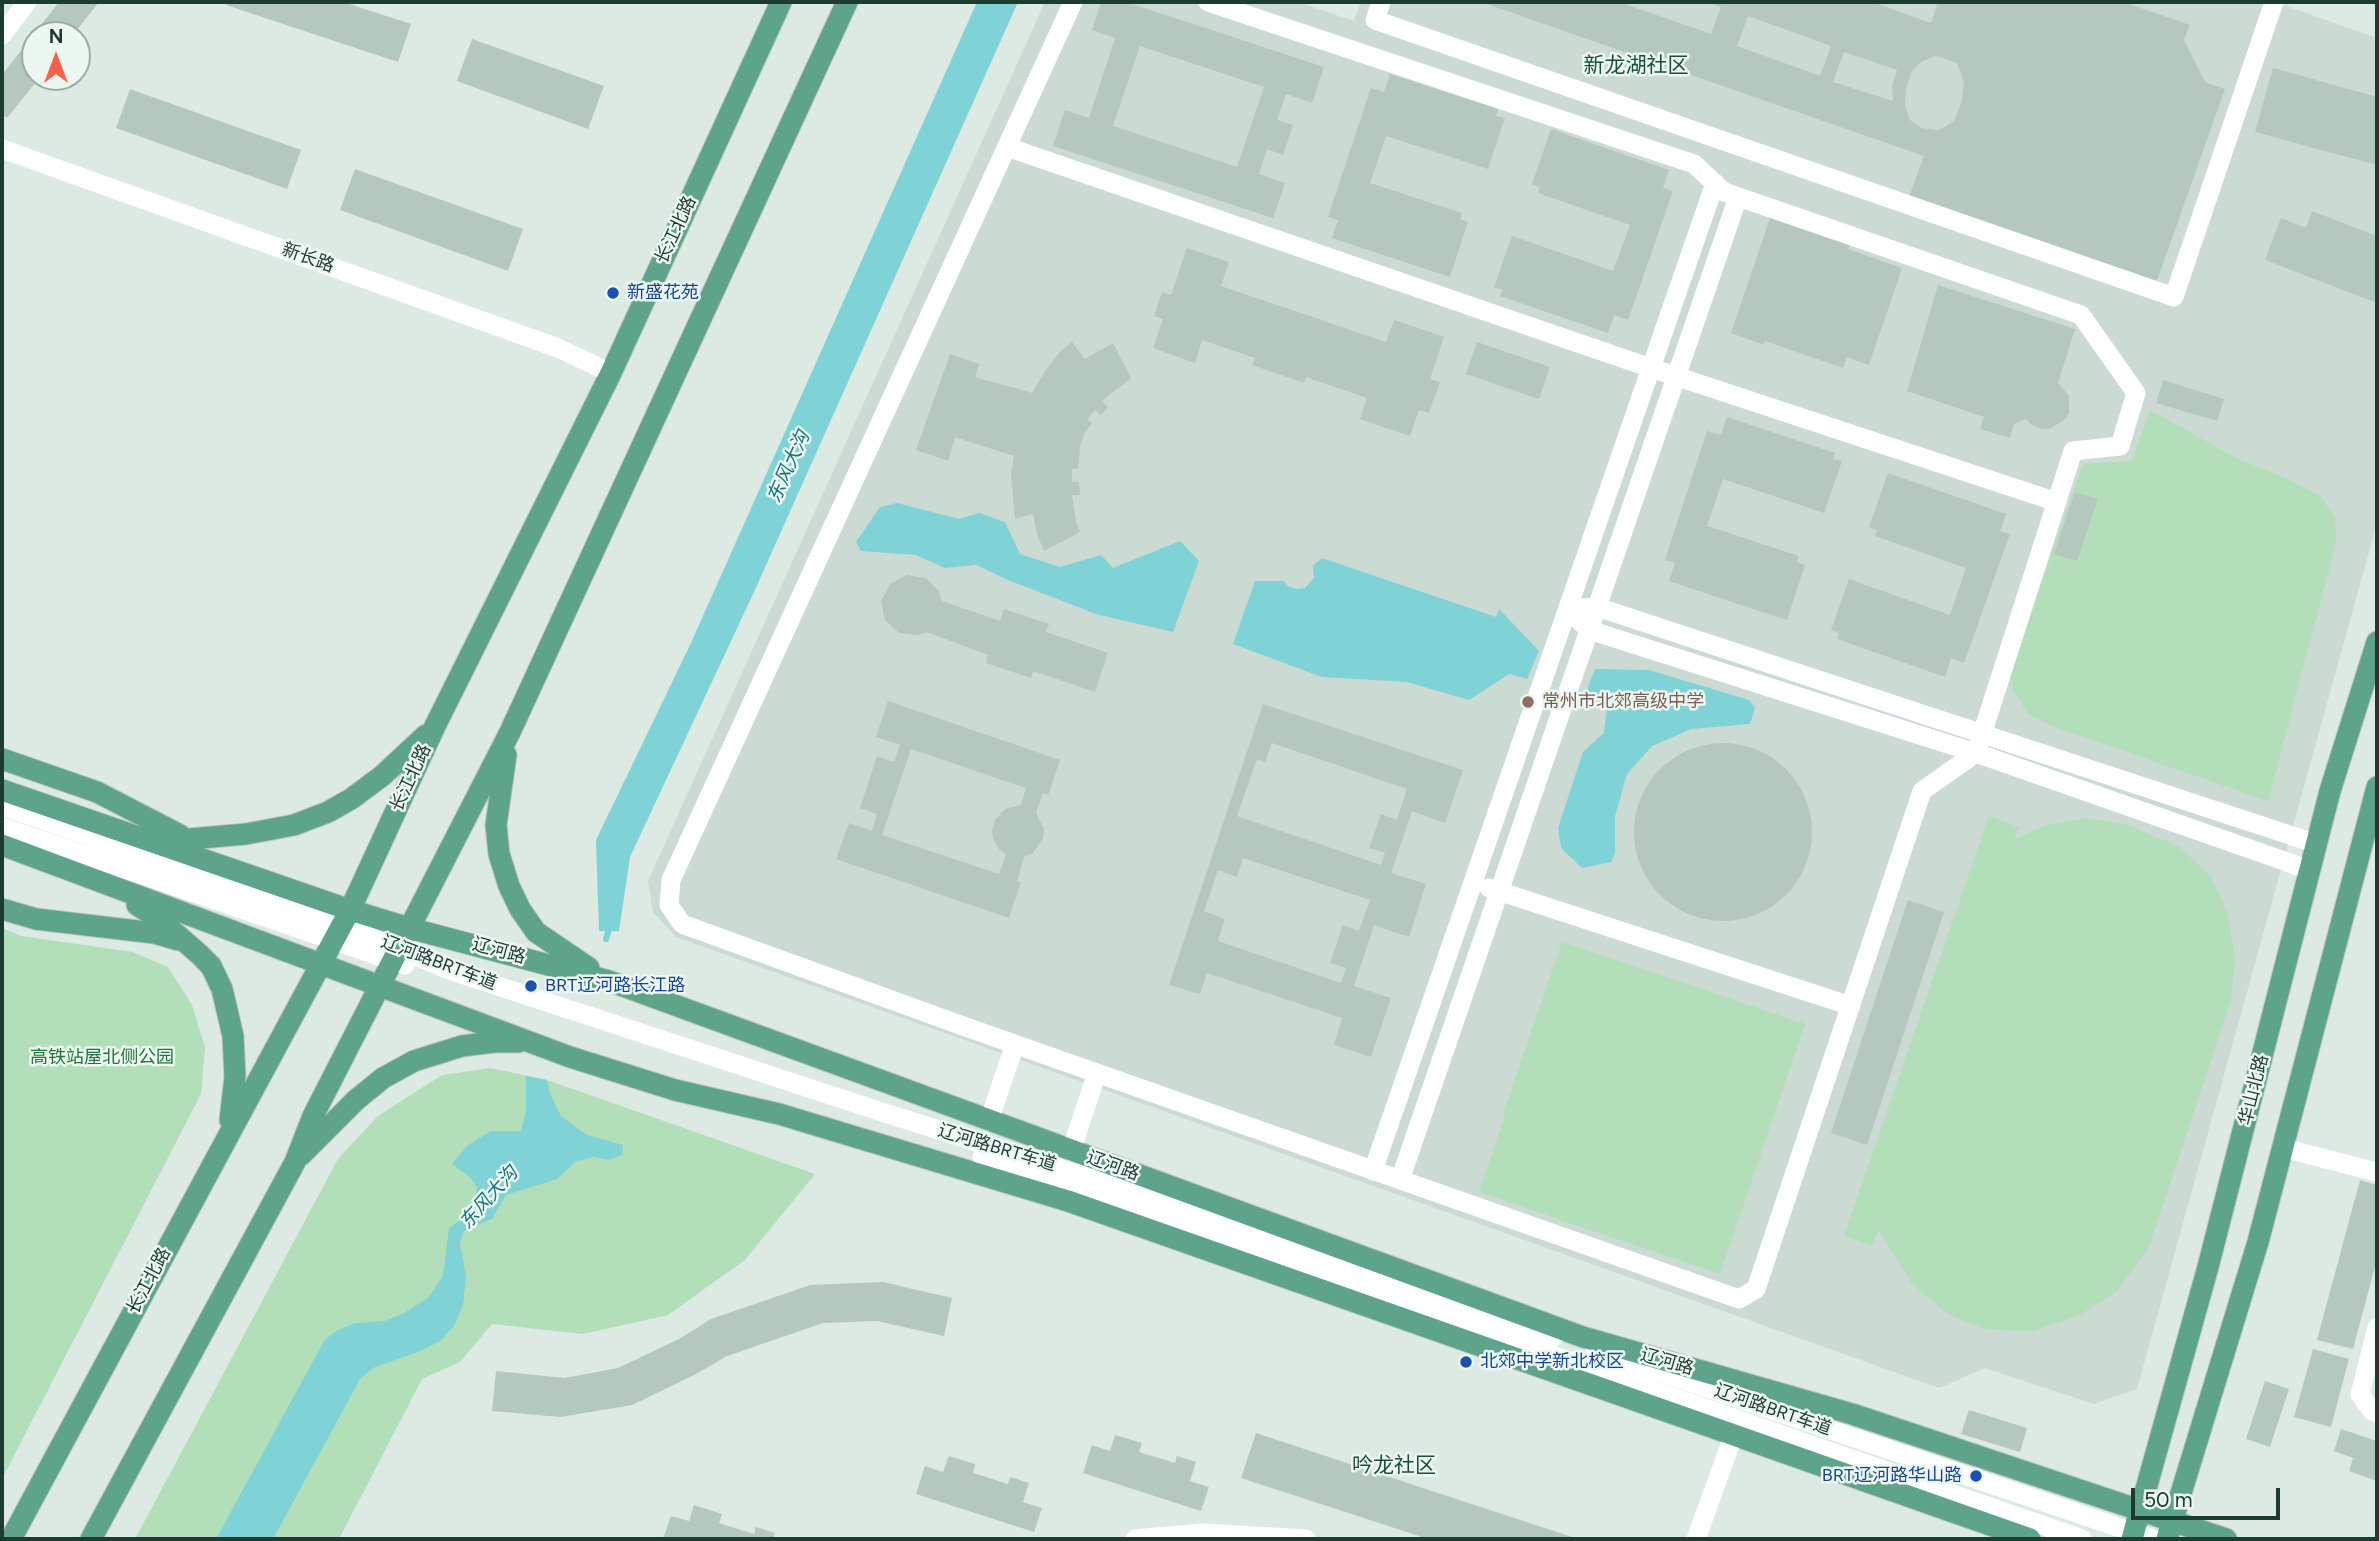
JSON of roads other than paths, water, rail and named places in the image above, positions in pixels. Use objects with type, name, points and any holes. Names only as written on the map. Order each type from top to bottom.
[{"type":"main road","name":"长江北路","points":[[11,1539],[341,925],[435,726],[611,373],[780,2]]},
{"type":"main road","points":[[91,1539],[295,1162],[313,1116],[510,732],[847,2]]},
{"type":"main road","name":"华山北路","points":[[2140,1537],[2140,1511],[2208,1267],[2330,791],[2377,642]]},
{"type":"main road","points":[[103,824],[188,839],[258,832],[294,825],[328,812],[351,799],[382,776],[435,726]]},
{"type":"main road","points":[[510,732],[496,825],[499,854],[509,887],[531,925],[569,963]]},
{"type":"main road","points":[[2,759],[97,792],[188,839]]},
{"type":"main road","points":[[2169,1530],[2258,1242],[2377,787]]},
{"type":"main road","name":"辽河路","points":[[2,790],[103,824],[341,925],[409,928],[569,963],[609,981],[1583,1338],[1852,1414],[2140,1511],[2169,1530],[2226,1539]]},
{"type":"main road","points":[[2,845],[570,1057],[675,1090],[779,1114],[1068,1201],[2030,1539]]},
{"type":"main road","points":[[109,886],[159,919],[199,954],[211,967],[222,989],[233,1036],[235,1077],[228,1135]]},
{"type":"main road","points":[[2,909],[36,919],[154,933],[177,939],[199,954]]},
{"type":"main road","points":[[295,1162],[356,1100],[383,1078],[414,1061],[462,1046],[494,1042],[532,1043]]},
{"type":"street","points":[[2,35],[27,2]]},
{"type":"street","points":[[1073,2],[671,880],[669,905],[682,923],[1015,1044],[1739,1299],[1756,1289],[1923,791],[1976,753],[2073,451],[2120,446],[2136,393],[2081,315],[1724,192],[1694,164],[1208,2]]},
{"type":"street","points":[[1381,2],[1375,20],[2174,297],[2274,2]]},
{"type":"street","points":[[1007,146],[1651,368],[2057,502]]},
{"type":"street","name":"新长路","points":[[2,149],[558,348],[611,373]]},
{"type":"street","points":[[1373,1171],[1715,183]]},
{"type":"street","points":[[1400,1180],[1738,197]]},
{"type":"street","points":[[1568,609],[1597,607],[2317,844]]},
{"type":"street","points":[[1568,609],[1589,630],[1976,753],[2310,870]]},
{"type":"street","name":"辽河路BRT车道","points":[[2,806],[341,925],[395,955],[2082,1539]]},
{"type":"street","name":"辽河路BRT车道","points":[[2,828],[341,925]]},
{"type":"street","points":[[1473,882],[1850,1006]]},
{"type":"street","name":"辽河路BRT车道","points":[[590,1023],[1082,1175],[1284,1247],[1734,1396],[2140,1537]]},
{"type":"street","points":[[989,1121],[1015,1044]]},
{"type":"street","points":[[1072,1151],[1097,1073]]},
{"type":"street","points":[[2283,1147],[2377,1172]]},
{"type":"street","points":[[2377,1328],[2360,1394],[2372,1411],[2377,1413]]},
{"type":"street","points":[[1696,1539],[1734,1434]]},
{"type":"street","points":[[1135,1539],[1203,1533],[1306,1539]]},
{"type":"water","points":[[977,2],[1018,2],[754,592],[630,857],[619,931],[599,931],[596,840],[690,645]]},
{"type":"water","points":[[897,503],[959,519],[979,513],[1005,522],[1020,554],[1060,567],[1101,555],[1113,568],[1180,541],[1199,561],[1173,632],[1096,614],[976,565],[945,568],[916,555],[861,551],[856,542],[880,507]]},
{"type":"water","points":[[1322,558],[1496,617],[1499,609],[1539,651],[1527,679],[1509,674],[1469,700],[1407,682],[1322,677],[1233,644],[1255,581],[1283,581],[1289,587],[1305,588],[1314,578],[1313,566]]},
{"type":"water","points":[[1595,669],[1649,670],[1749,700],[1755,708],[1750,724],[1691,729],[1652,746],[1627,774],[1615,816],[1615,853],[1611,862],[1582,868],[1561,848],[1558,828],[1583,752],[1604,733],[1607,708],[1586,692]]},
{"type":"water","points":[[526,1076],[547,1080],[550,1094],[561,1116],[587,1135],[623,1145],[622,1155],[608,1160],[594,1157],[576,1161],[557,1179],[506,1195],[492,1219],[464,1231],[460,1243],[466,1277],[463,1305],[454,1326],[440,1341],[373,1368],[360,1379],[273,1539],[216,1539],[324,1341],[336,1331],[356,1323],[385,1321],[404,1313],[428,1298],[443,1276],[449,1228],[473,1211],[477,1188],[470,1177],[452,1164],[468,1145],[491,1131],[521,1131],[526,1111]]},
{"type":"waterway","name":"东风大沟","points":[[606,939],[610,926]]},
{"type":"place","name":"新盛花苑","points":[[613,293]]},
{"type":"place","name":"常州市北郊高级中学","points":[[1528,702]]},
{"type":"place","name":"BRT辽河路长江路","points":[[531,986]]},
{"type":"place","name":"北郊中学新北校区","points":[[1466,1362]]},
{"type":"place","name":"BRT辽河路华山路","points":[[1976,1476]]},
{"type":"district","name":"新龙湖社区","points":[[1636,66]]},
{"type":"district","name":"吟龙社区","points":[[1394,1466]]},
{"type":"park label","name":"高铁站屋北侧公园","points":[[102,1058]]}]
